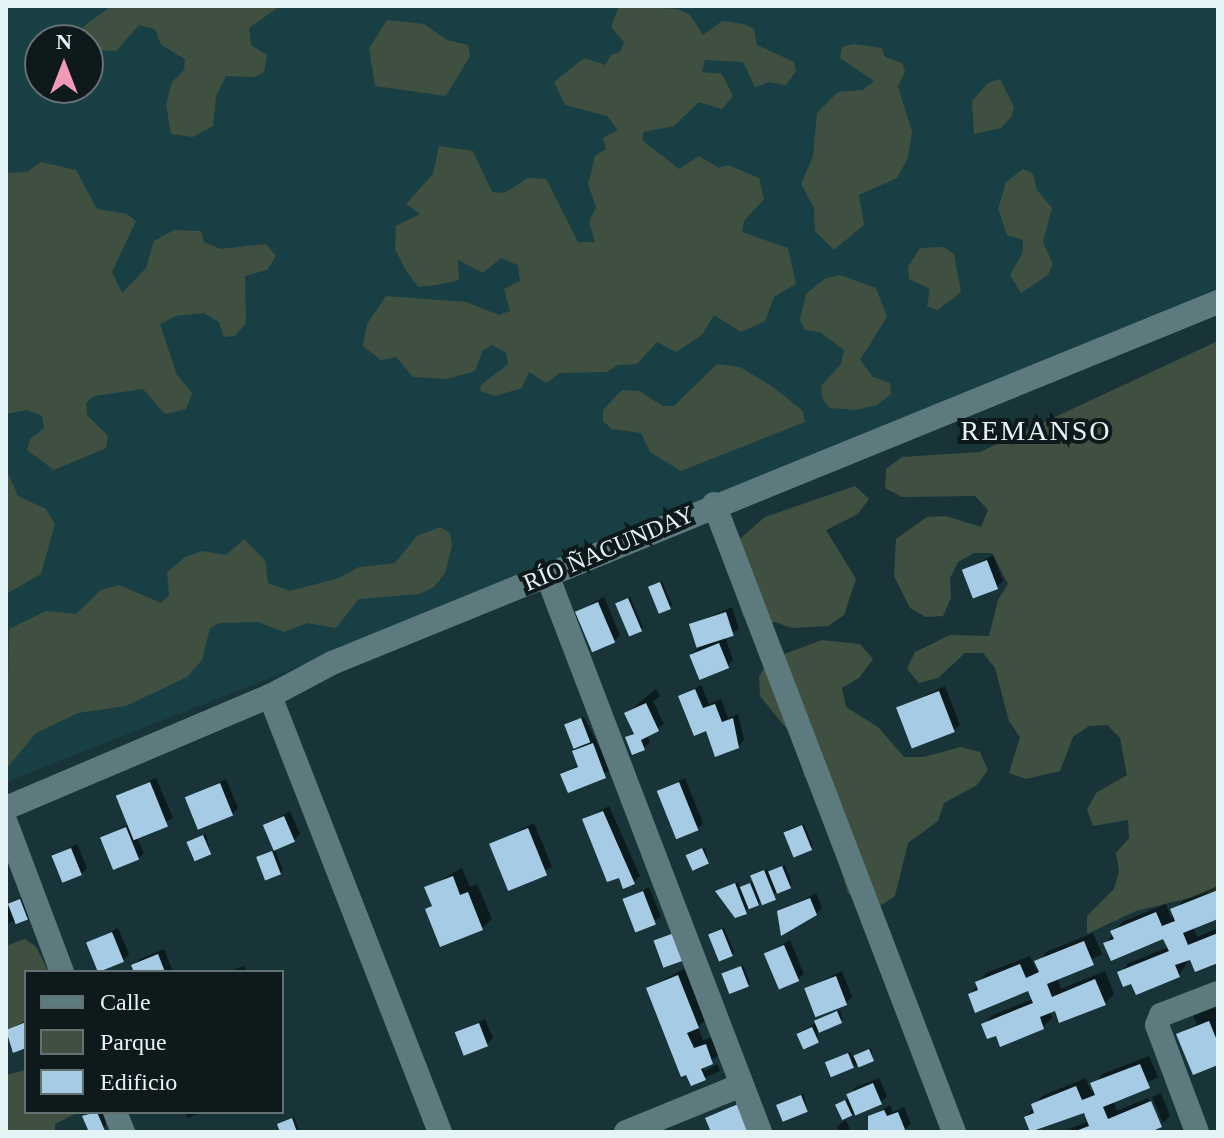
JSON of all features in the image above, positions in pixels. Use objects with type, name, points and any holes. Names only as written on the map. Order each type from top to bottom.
[{"type":"street","name":"RÍO ÑACUNDAY","points":[[6,808],[270,696],[332,663],[714,504],[1218,302]]},
{"type":"street","points":[[714,504],[954,1132]]},
{"type":"street","points":[[547,575],[760,1132]]},
{"type":"street","points":[[270,696],[440,1132]]},
{"type":"street","points":[[6,823],[61,970]]},
{"type":"street","points":[[1204,1128],[1157,1025],[1161,1015],[1218,993]]},
{"type":"street","points":[[626,1132],[742,1085]]},
{"type":"shaded area","points":[[6,6],[1218,6],[1218,304],[6,782]]},
{"type":"green space","points":[[111,6],[280,6],[249,28],[251,45],[267,55],[264,72],[255,77],[226,76],[216,96],[213,126],[193,137],[171,134],[166,104],[172,82],[184,70],[185,59],[161,45],[155,29],[139,25],[116,51],[104,51],[104,24],[87,24]]},
{"type":"green space","points":[[619,6],[677,9],[690,15],[703,35],[722,21],[744,24],[754,29],[757,45],[794,62],[796,71],[786,85],[769,82],[755,87],[743,62],[705,60],[702,72],[722,74],[733,96],[722,109],[699,102],[674,126],[644,132],[642,140],[679,169],[699,156],[719,168],[728,165],[759,178],[764,199],[744,221],[742,232],[788,248],[796,284],[774,297],[765,321],[741,332],[714,315],[702,335],[676,352],[657,342],[637,364],[618,365],[607,372],[560,373],[546,383],[529,372],[522,388],[495,396],[480,391],[481,385],[508,364],[506,353],[492,345],[483,350],[475,371],[447,379],[413,377],[396,357],[381,360],[363,346],[367,324],[386,296],[466,302],[499,315],[510,311],[504,289],[520,281],[518,265],[501,258],[483,273],[458,260],[459,280],[437,285],[418,287],[405,269],[395,249],[396,226],[420,214],[406,204],[433,174],[439,146],[473,151],[492,192],[504,193],[528,178],[546,179],[578,242],[595,242],[589,222],[596,207],[588,184],[595,156],[606,149],[603,138],[618,130],[607,116],[565,105],[554,82],[584,58],[605,65],[611,55],[620,52],[624,42],[611,27]]},
{"type":"green space","points":[[387,20],[424,24],[447,40],[468,45],[470,56],[446,96],[375,86],[369,48]]},
{"type":"green space","points":[[853,44],[882,48],[885,57],[902,63],[905,71],[898,87],[912,131],[908,158],[897,178],[859,195],[864,225],[834,250],[815,231],[814,208],[801,184],[813,156],[817,113],[838,92],[863,90],[874,81],[840,58],[842,47]]},
{"type":"green space","points":[[1000,79],[1014,107],[1012,116],[1001,128],[974,134],[972,101],[988,83]]},
{"type":"green space","points":[[41,162],[76,170],[97,209],[127,214],[136,221],[112,272],[122,293],[146,268],[154,241],[174,230],[201,231],[204,242],[220,249],[266,244],[276,256],[267,270],[245,276],[246,323],[235,336],[224,337],[219,322],[204,313],[176,316],[160,324],[177,375],[192,393],[186,409],[165,414],[143,389],[94,396],[86,403],[87,415],[108,436],[106,448],[54,470],[27,450],[30,439],[44,428],[42,416],[27,410],[6,414],[6,173],[27,172]]},
{"type":"green space","points":[[1023,169],[1033,174],[1037,190],[1052,208],[1043,242],[1053,264],[1048,275],[1021,293],[1010,275],[1023,252],[1023,240],[1007,235],[998,209],[1006,182]]},
{"type":"green space","points":[[944,247],[954,254],[961,292],[938,310],[927,306],[930,289],[909,279],[908,267],[920,248]]},
{"type":"green space","points":[[840,275],[876,288],[887,317],[860,360],[873,377],[890,383],[891,394],[877,405],[856,410],[830,408],[823,400],[821,386],[841,364],[844,350],[820,332],[805,330],[800,320],[806,294],[824,279]]},
{"type":"green space","points":[[1218,341],[1218,891],[1136,911],[1087,934],[1087,916],[1114,889],[1119,871],[1116,853],[1129,838],[1128,820],[1093,826],[1087,810],[1096,793],[1127,775],[1120,738],[1107,725],[1089,726],[1073,737],[1060,771],[1026,779],[1009,773],[1020,737],[1009,721],[995,668],[983,653],[965,653],[938,678],[919,683],[907,669],[915,652],[950,635],[989,636],[998,600],[1008,584],[992,553],[974,553],[958,562],[950,578],[951,598],[943,616],[926,617],[910,608],[894,576],[896,539],[927,517],[946,516],[981,527],[988,510],[975,496],[902,497],[885,488],[886,469],[902,457],[980,452]]},
{"type":"green space","points":[[717,364],[740,367],[773,387],[803,411],[805,422],[681,471],[650,452],[641,433],[612,429],[603,421],[603,410],[622,390],[639,391],[663,406],[674,406]]},
{"type":"green space","points":[[6,469],[18,496],[46,509],[55,524],[41,574],[6,594]]},
{"type":"green space","points":[[855,486],[869,499],[858,514],[826,530],[856,579],[844,615],[828,626],[792,628],[775,622],[757,626],[743,616],[733,580],[735,543],[765,517]]},
{"type":"green space","points":[[440,527],[450,533],[452,546],[445,573],[434,587],[419,594],[359,599],[336,628],[307,623],[284,632],[258,622],[220,623],[210,628],[202,660],[187,677],[126,706],[78,713],[36,733],[6,769],[9,629],[46,611],[76,614],[101,590],[119,585],[161,603],[169,595],[167,572],[185,557],[202,551],[226,555],[244,539],[265,560],[268,583],[290,591],[339,578],[359,567],[395,563],[417,536]]},
{"type":"green space","points":[[822,640],[860,644],[873,659],[859,678],[842,688],[846,707],[878,727],[904,757],[923,757],[961,747],[980,752],[988,770],[977,785],[944,803],[938,821],[908,843],[895,896],[880,906],[862,904],[848,893],[816,790],[804,776],[794,738],[760,696],[759,677],[768,660]]},
{"type":"green space","points":[[25,939],[36,947],[48,970],[24,970],[24,1023],[6,1038],[6,946]]},
{"type":"green space","points":[[24,1070],[24,1114],[75,1114],[55,1124],[55,1132],[6,1132],[6,1075]]},
{"type":"building","points":[[987,560],[998,589],[973,599],[962,570]]},
{"type":"building","points":[[660,582],[671,609],[659,614],[648,587]]},
{"type":"building","points":[[628,598],[642,631],[629,637],[615,603]]},
{"type":"building","points":[[598,602],[615,643],[592,652],[575,612]]},
{"type":"building","points":[[726,612],[734,636],[697,648],[689,624]]},
{"type":"building","points":[[719,643],[729,668],[699,680],[689,655]]},
{"type":"building","points":[[695,689],[703,708],[715,704],[722,722],[733,718],[739,748],[715,757],[706,731],[694,736],[678,696]]},
{"type":"building","points":[[939,691],[955,732],[912,749],[896,707]]},
{"type":"building","points":[[646,703],[659,731],[641,740],[645,750],[632,755],[625,737],[634,734],[624,713]]},
{"type":"building","points":[[581,718],[590,742],[574,749],[564,724]]},
{"type":"building","points":[[593,743],[606,778],[568,793],[560,774],[578,767],[572,751]]},
{"type":"building","points":[[150,782],[168,827],[134,840],[116,796]]},
{"type":"building","points":[[679,782],[698,830],[676,839],[657,791]]},
{"type":"building","points":[[220,783],[233,815],[198,830],[185,797]]},
{"type":"building","points":[[603,811],[635,884],[623,889],[619,878],[607,882],[582,819]]},
{"type":"building","points":[[284,816],[295,842],[274,851],[263,825]]},
{"type":"building","points":[[802,825],[812,850],[794,858],[783,832]]},
{"type":"building","points":[[126,827],[139,859],[113,870],[100,837]]},
{"type":"building","points":[[528,828],[547,875],[508,891],[489,844]]},
{"type":"building","points":[[203,835],[211,854],[195,861],[186,842]]},
{"type":"building","points":[[71,848],[82,875],[62,883],[52,856]]},
{"type":"building","points":[[702,848],[709,864],[692,871],[686,855]]},
{"type":"building","points":[[272,851],[281,874],[265,880],[256,857]]},
{"type":"building","points":[[782,866],[791,888],[777,894],[768,872]]},
{"type":"building","points":[[764,870],[776,900],[762,905],[750,876]]},
{"type":"building","points":[[453,876],[460,895],[468,892],[483,930],[440,947],[425,909],[432,906],[424,887]]},
{"type":"building","points":[[735,883],[747,914],[735,918],[715,891]]},
{"type":"building","points":[[750,883],[759,905],[749,909],[740,887]]},
{"type":"building","points":[[1218,890],[1218,919],[1183,933],[1188,945],[1218,933],[1218,963],[1195,972],[1190,960],[1175,965],[1180,977],[1136,995],[1131,984],[1123,987],[1117,972],[1169,951],[1163,939],[1111,961],[1103,943],[1114,939],[1110,931],[1156,912],[1162,926],[1175,921],[1170,909]]},
{"type":"building","points":[[643,891],[656,925],[635,932],[622,899]]},
{"type":"building","points":[[810,898],[817,915],[781,936],[777,911]]},
{"type":"building","points":[[20,899],[28,920],[16,924],[8,904]]},
{"type":"building","points":[[722,929],[733,956],[719,962],[708,935]]},
{"type":"building","points":[[112,932],[124,962],[97,970],[86,942]]},
{"type":"building","points":[[677,932],[687,959],[663,968],[654,941]]},
{"type":"building","points":[[1084,941],[1094,965],[1047,984],[1052,997],[1095,979],[1106,1005],[1059,1023],[1055,1011],[1040,1017],[1044,1029],[1000,1047],[996,1036],[987,1039],[981,1024],[1033,1003],[1028,991],[975,1013],[968,994],[978,990],[975,982],[1020,964],[1026,978],[1039,972],[1034,961]]},
{"type":"building","points":[[784,945],[799,981],[779,989],[764,954]]},
{"type":"building","points":[[158,954],[164,970],[133,970],[131,965]]},
{"type":"building","points":[[741,966],[749,987],[729,994],[721,974]]},
{"type":"building","points":[[678,975],[699,1028],[687,1033],[694,1048],[706,1044],[713,1064],[701,1069],[706,1080],[691,1086],[686,1075],[681,1077],[646,988]]},
{"type":"building","points":[[836,976],[847,1005],[815,1017],[804,988]]},
{"type":"building","points":[[837,1011],[842,1023],[819,1033],[814,1021]]},
{"type":"building","points":[[1209,1021],[1218,1043],[1218,1065],[1193,1075],[1176,1034]]},
{"type":"building","points":[[24,1023],[24,1049],[13,1053],[6,1030]]},
{"type":"building","points":[[479,1023],[488,1046],[464,1056],[455,1032]]},
{"type":"building","points":[[812,1027],[819,1043],[803,1049],[796,1034]]},
{"type":"building","points":[[869,1049],[874,1061],[858,1068],[853,1056]]},
{"type":"building","points":[[848,1053],[854,1068],[831,1077],[825,1062]]},
{"type":"building","points":[[1140,1064],[1150,1088],[1103,1107],[1108,1119],[1151,1101],[1162,1127],[1150,1132],[1073,1132],[1089,1126],[1084,1113],[1030,1132],[1024,1117],[1034,1113],[1031,1104],[1076,1086],[1082,1100],[1095,1095],[1090,1083]]},
{"type":"building","points":[[873,1083],[882,1104],[855,1116],[846,1094]]},
{"type":"building","points":[[801,1095],[808,1112],[783,1122],[776,1105]]},
{"type":"building","points":[[845,1100],[852,1115],[842,1120],[835,1105]]},
{"type":"building","points":[[738,1104],[750,1132],[711,1132],[705,1118]]},
{"type":"building","points":[[884,1110],[887,1116],[898,1112],[906,1132],[868,1132],[868,1116]]},
{"type":"building","points":[[98,1114],[105,1131],[89,1132],[82,1116]]},
{"type":"building","points":[[292,1118],[297,1132],[280,1132],[277,1124]]},
{"type":"district","name":"REMANSO","points":[[1036,431]]}]
